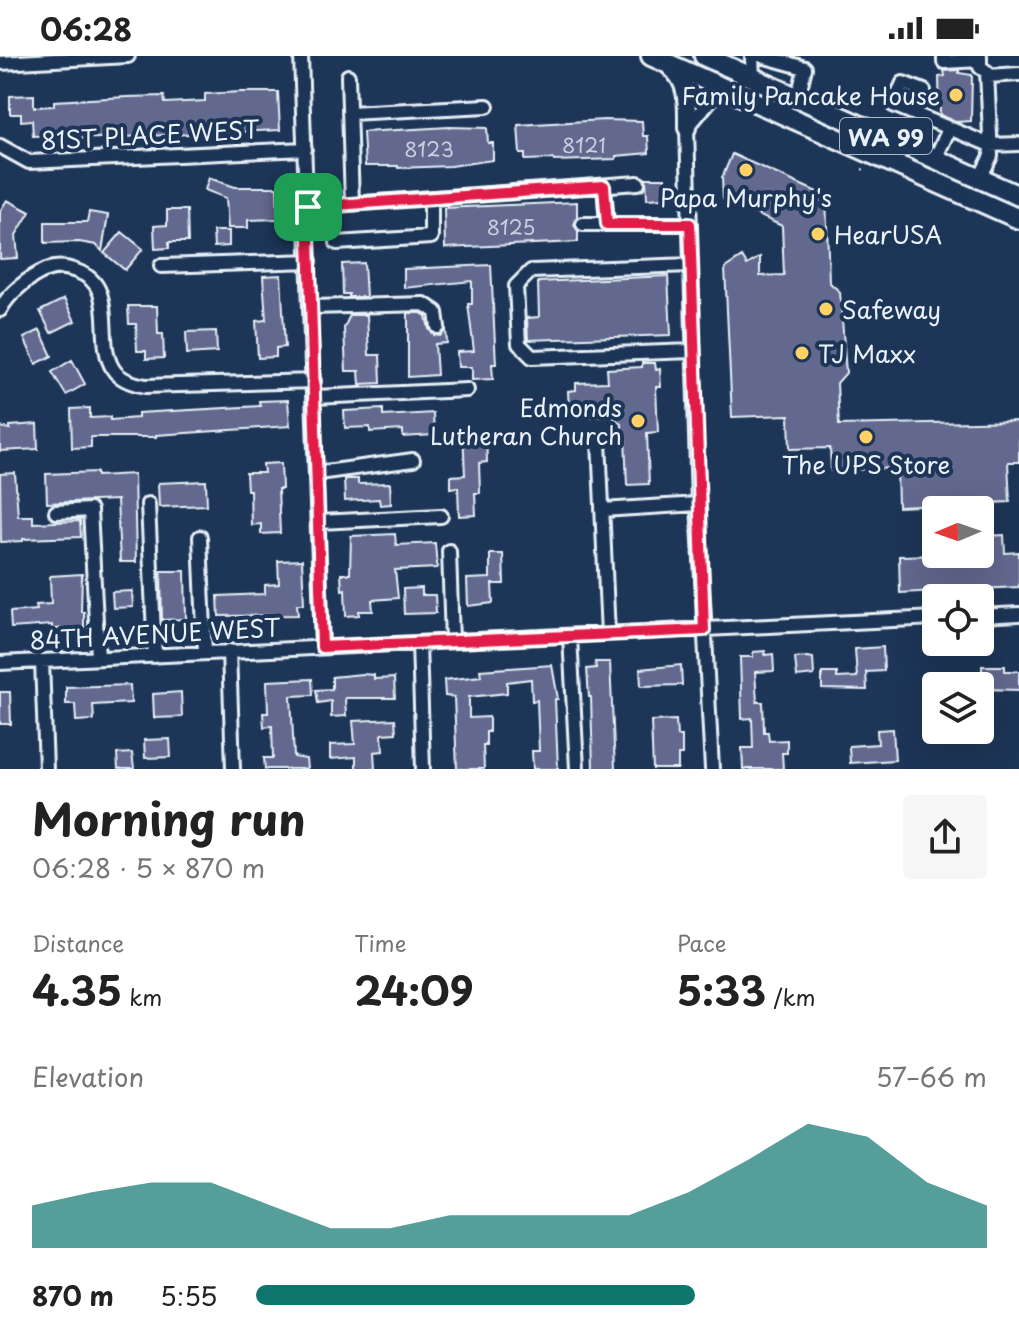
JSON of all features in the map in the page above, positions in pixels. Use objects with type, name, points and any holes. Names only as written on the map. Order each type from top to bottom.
[{"type":"highway","name":"WA 99","points":[[704,56],[1019,196]]},
{"type":"highway","name":"WA 99","points":[[658,60],[1019,219]]},
{"type":"main road","points":[[658,60],[680,75],[685,85],[687,128]]},
{"type":"street","points":[[0,63],[128,56]]},
{"type":"street","points":[[301,56],[322,647]]},
{"type":"street","points":[[752,56],[753,78]]},
{"type":"street","points":[[762,56],[805,68],[798,97]]},
{"type":"street","points":[[944,56],[944,62],[980,58],[980,67],[987,72],[991,156],[980,178]]},
{"type":"street","points":[[988,76],[1019,74]]},
{"type":"street","points":[[348,76],[352,203]]},
{"type":"street","points":[[924,91],[903,83],[893,105],[990,145],[1019,144]]},
{"type":"street","points":[[712,769],[692,351],[687,128],[712,98],[725,90]]},
{"type":"street","points":[[349,113],[487,106]]},
{"type":"street","points":[[936,157],[949,129]]},
{"type":"street","name":"81ST PLACE WEST","points":[[0,146],[29,162],[305,149]]},
{"type":"street","points":[[308,207],[638,183]]},
{"type":"street","points":[[604,186],[607,224]]},
{"type":"street","points":[[337,243],[431,237],[431,198]]},
{"type":"street","points":[[583,224],[690,224]]},
{"type":"street","points":[[161,266],[310,261]]},
{"type":"street","points":[[690,265],[531,271],[516,286],[519,344],[532,357],[692,351]]},
{"type":"street","points":[[0,310],[7,299],[41,272],[67,267],[85,273],[101,292],[107,350],[114,370],[134,384],[314,381]]},
{"type":"street","points":[[312,307],[424,304],[436,312],[438,327]]},
{"type":"street","points":[[314,397],[467,390]]},
{"type":"street","points":[[599,441],[608,634]]},
{"type":"street","points":[[318,473],[413,460]]},
{"type":"street","points":[[148,504],[155,656]]},
{"type":"street","points":[[602,510],[698,504]]},
{"type":"street","points":[[56,512],[90,510],[98,658]]},
{"type":"street","points":[[319,522],[441,516]]},
{"type":"street","points":[[200,537],[205,653]]},
{"type":"street","points":[[449,551],[452,641]]},
{"type":"street","points":[[994,615],[1019,614]]},
{"type":"street","name":"84TH AVENUE WEST","points":[[0,663],[922,619]]},
{"type":"street","points":[[570,636],[577,769]]},
{"type":"street","points":[[419,643],[423,769]]},
{"type":"street","points":[[229,651],[233,769]]},
{"type":"street","points":[[42,661],[46,769]]},
{"type":"path","points":[[862,169],[869,172]]},
{"type":"building","name":"Family Pancake House","points":[[959,70],[959,73],[972,75],[971,121],[957,122],[940,115],[939,77],[945,76],[944,71]]},
{"type":"building","points":[[278,92],[280,130],[55,140],[55,135],[33,136],[32,120],[21,121],[21,114],[10,114],[10,96],[34,95],[34,107],[54,106],[54,101],[127,97],[164,96],[165,103],[205,101],[205,94]]},
{"type":"building","points":[[642,121],[643,136],[648,136],[649,153],[616,156],[616,159],[554,161],[525,160],[525,154],[520,154],[518,125]]},
{"type":"building","points":[[487,128],[488,143],[493,143],[493,160],[451,166],[365,166],[363,132]]},
{"type":"building","points":[[732,154],[826,196],[829,282],[840,292],[846,373],[837,383],[839,425],[1019,421],[1019,462],[1008,462],[1010,502],[994,503],[994,496],[922,496],[922,506],[898,507],[897,468],[831,471],[830,448],[790,449],[789,415],[732,417],[725,268],[742,257],[747,265],[760,257],[760,276],[784,275],[782,226],[723,199],[722,178]]},
{"type":"building","points":[[209,178],[235,187],[277,187],[278,219],[248,220],[248,228],[228,228],[226,198],[205,190]]},
{"type":"building","points":[[646,178],[665,178],[665,198],[647,199]]},
{"type":"building","points":[[7,200],[30,212],[16,235],[18,258],[0,259],[0,211]]},
{"type":"building","points":[[577,202],[574,225],[578,231],[578,242],[445,248],[444,208]]},
{"type":"building","points":[[167,210],[187,210],[188,242],[169,242],[169,248],[155,249],[154,226],[167,225]]},
{"type":"building","points":[[89,212],[108,215],[102,251],[96,245],[79,242],[45,243],[45,222],[87,222]]},
{"type":"building","points":[[213,231],[229,231],[229,246],[214,247]]},
{"type":"building","points":[[122,232],[143,249],[125,270],[104,253]]},
{"type":"building","points":[[364,263],[366,297],[343,294],[342,264]]},
{"type":"building","points":[[491,265],[496,364],[492,364],[493,379],[472,380],[472,367],[458,367],[457,352],[474,351],[468,304],[472,304],[472,281],[404,288],[404,269]]},
{"type":"building","points":[[281,275],[285,347],[276,348],[276,357],[258,358],[256,321],[266,320],[263,276]]},
{"type":"building","points":[[668,276],[671,335],[528,340],[527,318],[539,317],[538,282]]},
{"type":"building","points":[[64,299],[75,321],[51,333],[40,311]]},
{"type":"building","points":[[128,306],[157,306],[158,334],[163,334],[164,358],[146,359],[146,351],[137,351],[136,324],[129,324]]},
{"type":"building","points":[[408,313],[426,316],[434,335],[440,336],[446,330],[447,343],[435,344],[437,375],[408,377]]},
{"type":"building","points":[[350,315],[367,315],[369,355],[380,355],[381,383],[360,384],[359,371],[346,371],[344,328]]},
{"type":"building","points":[[40,330],[52,356],[36,364],[24,338]]},
{"type":"building","points":[[216,331],[217,352],[187,354],[186,332]]},
{"type":"building","points":[[72,360],[85,384],[66,395],[52,372]]},
{"type":"building","name":"Edmonds Lutheran Church","points":[[642,363],[655,363],[656,370],[660,369],[661,387],[656,387],[658,432],[647,433],[649,484],[627,485],[622,425],[612,416],[577,417],[577,410],[569,411],[568,391],[576,390],[576,383],[608,382],[607,369],[642,367]]},
{"type":"building","points":[[288,400],[290,426],[156,437],[91,437],[91,447],[72,448],[71,409],[90,408],[90,418],[110,417],[110,420],[138,418],[138,413],[260,406],[259,401]]},
{"type":"building","points":[[383,409],[383,416],[433,413],[434,435],[403,437],[403,430],[370,432],[370,427],[345,428],[344,411]]},
{"type":"building","points":[[37,424],[38,449],[0,451],[0,427],[10,429],[10,426]]},
{"type":"building","points":[[486,431],[487,462],[479,463],[480,493],[475,493],[476,515],[459,516],[458,487],[451,488],[451,476],[465,475],[463,432]]},
{"type":"building","points":[[281,463],[282,489],[278,489],[280,533],[261,534],[261,524],[251,525],[246,473],[264,473],[263,464]]},
{"type":"building","points":[[97,472],[97,476],[134,474],[136,562],[120,562],[117,500],[47,503],[46,474]]},
{"type":"building","points":[[15,473],[18,516],[33,516],[33,523],[80,521],[81,537],[1,542],[0,474]]},
{"type":"building","points":[[344,479],[358,479],[358,484],[390,483],[391,504],[380,505],[379,499],[345,501]]},
{"type":"building","points":[[206,481],[207,505],[159,507],[158,483]]},
{"type":"building","points":[[395,534],[396,545],[435,543],[437,568],[395,570],[398,598],[372,600],[373,611],[359,611],[359,615],[346,616],[341,574],[350,574],[351,536]]},
{"type":"building","points":[[1004,535],[1005,553],[1019,552],[1019,587],[922,584],[922,592],[900,593],[899,556],[922,555],[922,568],[994,568],[994,536]]},
{"type":"building","points":[[490,554],[503,554],[504,584],[492,584],[493,603],[468,606],[467,579],[490,578]]},
{"type":"building","points":[[302,560],[304,604],[297,604],[298,615],[219,616],[218,596],[265,594],[265,585],[279,584],[278,561]]},
{"type":"building","points":[[161,571],[185,571],[186,619],[162,620]]},
{"type":"building","points":[[82,574],[81,612],[84,612],[84,628],[52,629],[52,625],[11,628],[10,612],[37,610],[36,605],[51,604],[50,576]]},
{"type":"building","points":[[422,588],[422,595],[435,595],[436,613],[404,614],[403,589]]},
{"type":"building","points":[[132,591],[133,607],[113,608],[112,592]]},
{"type":"building","points":[[883,647],[884,671],[866,672],[867,690],[822,689],[822,673],[837,673],[837,678],[857,677],[855,649]]},
{"type":"building","points":[[765,651],[765,655],[773,654],[774,671],[755,672],[757,702],[763,702],[764,732],[768,732],[769,741],[787,740],[787,753],[782,753],[783,769],[743,769],[742,748],[753,748],[752,718],[742,719],[740,657],[753,657],[753,652]]},
{"type":"building","points":[[795,658],[813,658],[814,675],[797,677]]},
{"type":"building","points":[[595,662],[610,662],[615,769],[593,769],[587,669],[596,668]]},
{"type":"building","points":[[552,665],[558,699],[555,699],[558,769],[533,769],[532,751],[539,751],[537,700],[532,701],[531,679],[507,682],[507,693],[469,697],[469,718],[489,717],[489,732],[486,732],[486,745],[483,745],[484,769],[457,769],[454,697],[445,696],[444,680],[481,676],[480,670]]},
{"type":"building","points":[[681,665],[682,685],[641,686],[640,669]]},
{"type":"building","points":[[982,666],[1005,666],[1005,671],[1019,671],[1019,690],[994,689],[994,672],[982,672]]},
{"type":"building","points":[[374,675],[374,679],[394,678],[395,698],[345,698],[346,716],[331,717],[331,701],[318,703],[316,690],[332,689],[332,677]]},
{"type":"building","points":[[312,679],[313,695],[291,696],[294,757],[306,759],[307,769],[265,769],[264,758],[273,758],[272,726],[264,727],[263,713],[268,713],[267,681]]},
{"type":"building","points":[[130,685],[131,703],[93,705],[94,720],[76,721],[75,704],[66,704],[66,687]]},
{"type":"building","points":[[0,692],[10,692],[11,724],[0,724]]},
{"type":"building","points":[[181,692],[182,717],[154,718],[153,694]]},
{"type":"building","points":[[395,719],[396,733],[382,734],[383,751],[374,752],[375,769],[356,769],[356,757],[330,759],[330,745],[355,744],[353,721]]},
{"type":"building","points":[[676,720],[677,736],[682,736],[678,769],[653,769],[651,721]]},
{"type":"building","points":[[893,729],[895,760],[850,763],[849,746],[878,744],[877,730]]},
{"type":"building","points":[[170,739],[171,757],[145,758],[144,740]]},
{"type":"building","points":[[132,753],[134,769],[118,769],[117,754]]},
{"type":"place","name":"Family Pancake House","points":[[956,95]]},
{"type":"place","name":"Papa Murphy's","points":[[746,170]]},
{"type":"place","name":"HearUSA","points":[[818,234]]},
{"type":"place","name":"Safeway","points":[[826,309]]},
{"type":"place","name":"TJ Maxx","points":[[802,353]]},
{"type":"place","name":"Edmonds Lutheran Church","points":[[638,421]]},
{"type":"place","name":"The UPS Store","points":[[866,437]]},
{"type":"route","points":[[604,186],[607,224],[690,224],[704,630],[322,647],[308,207],[604,186]]}]
